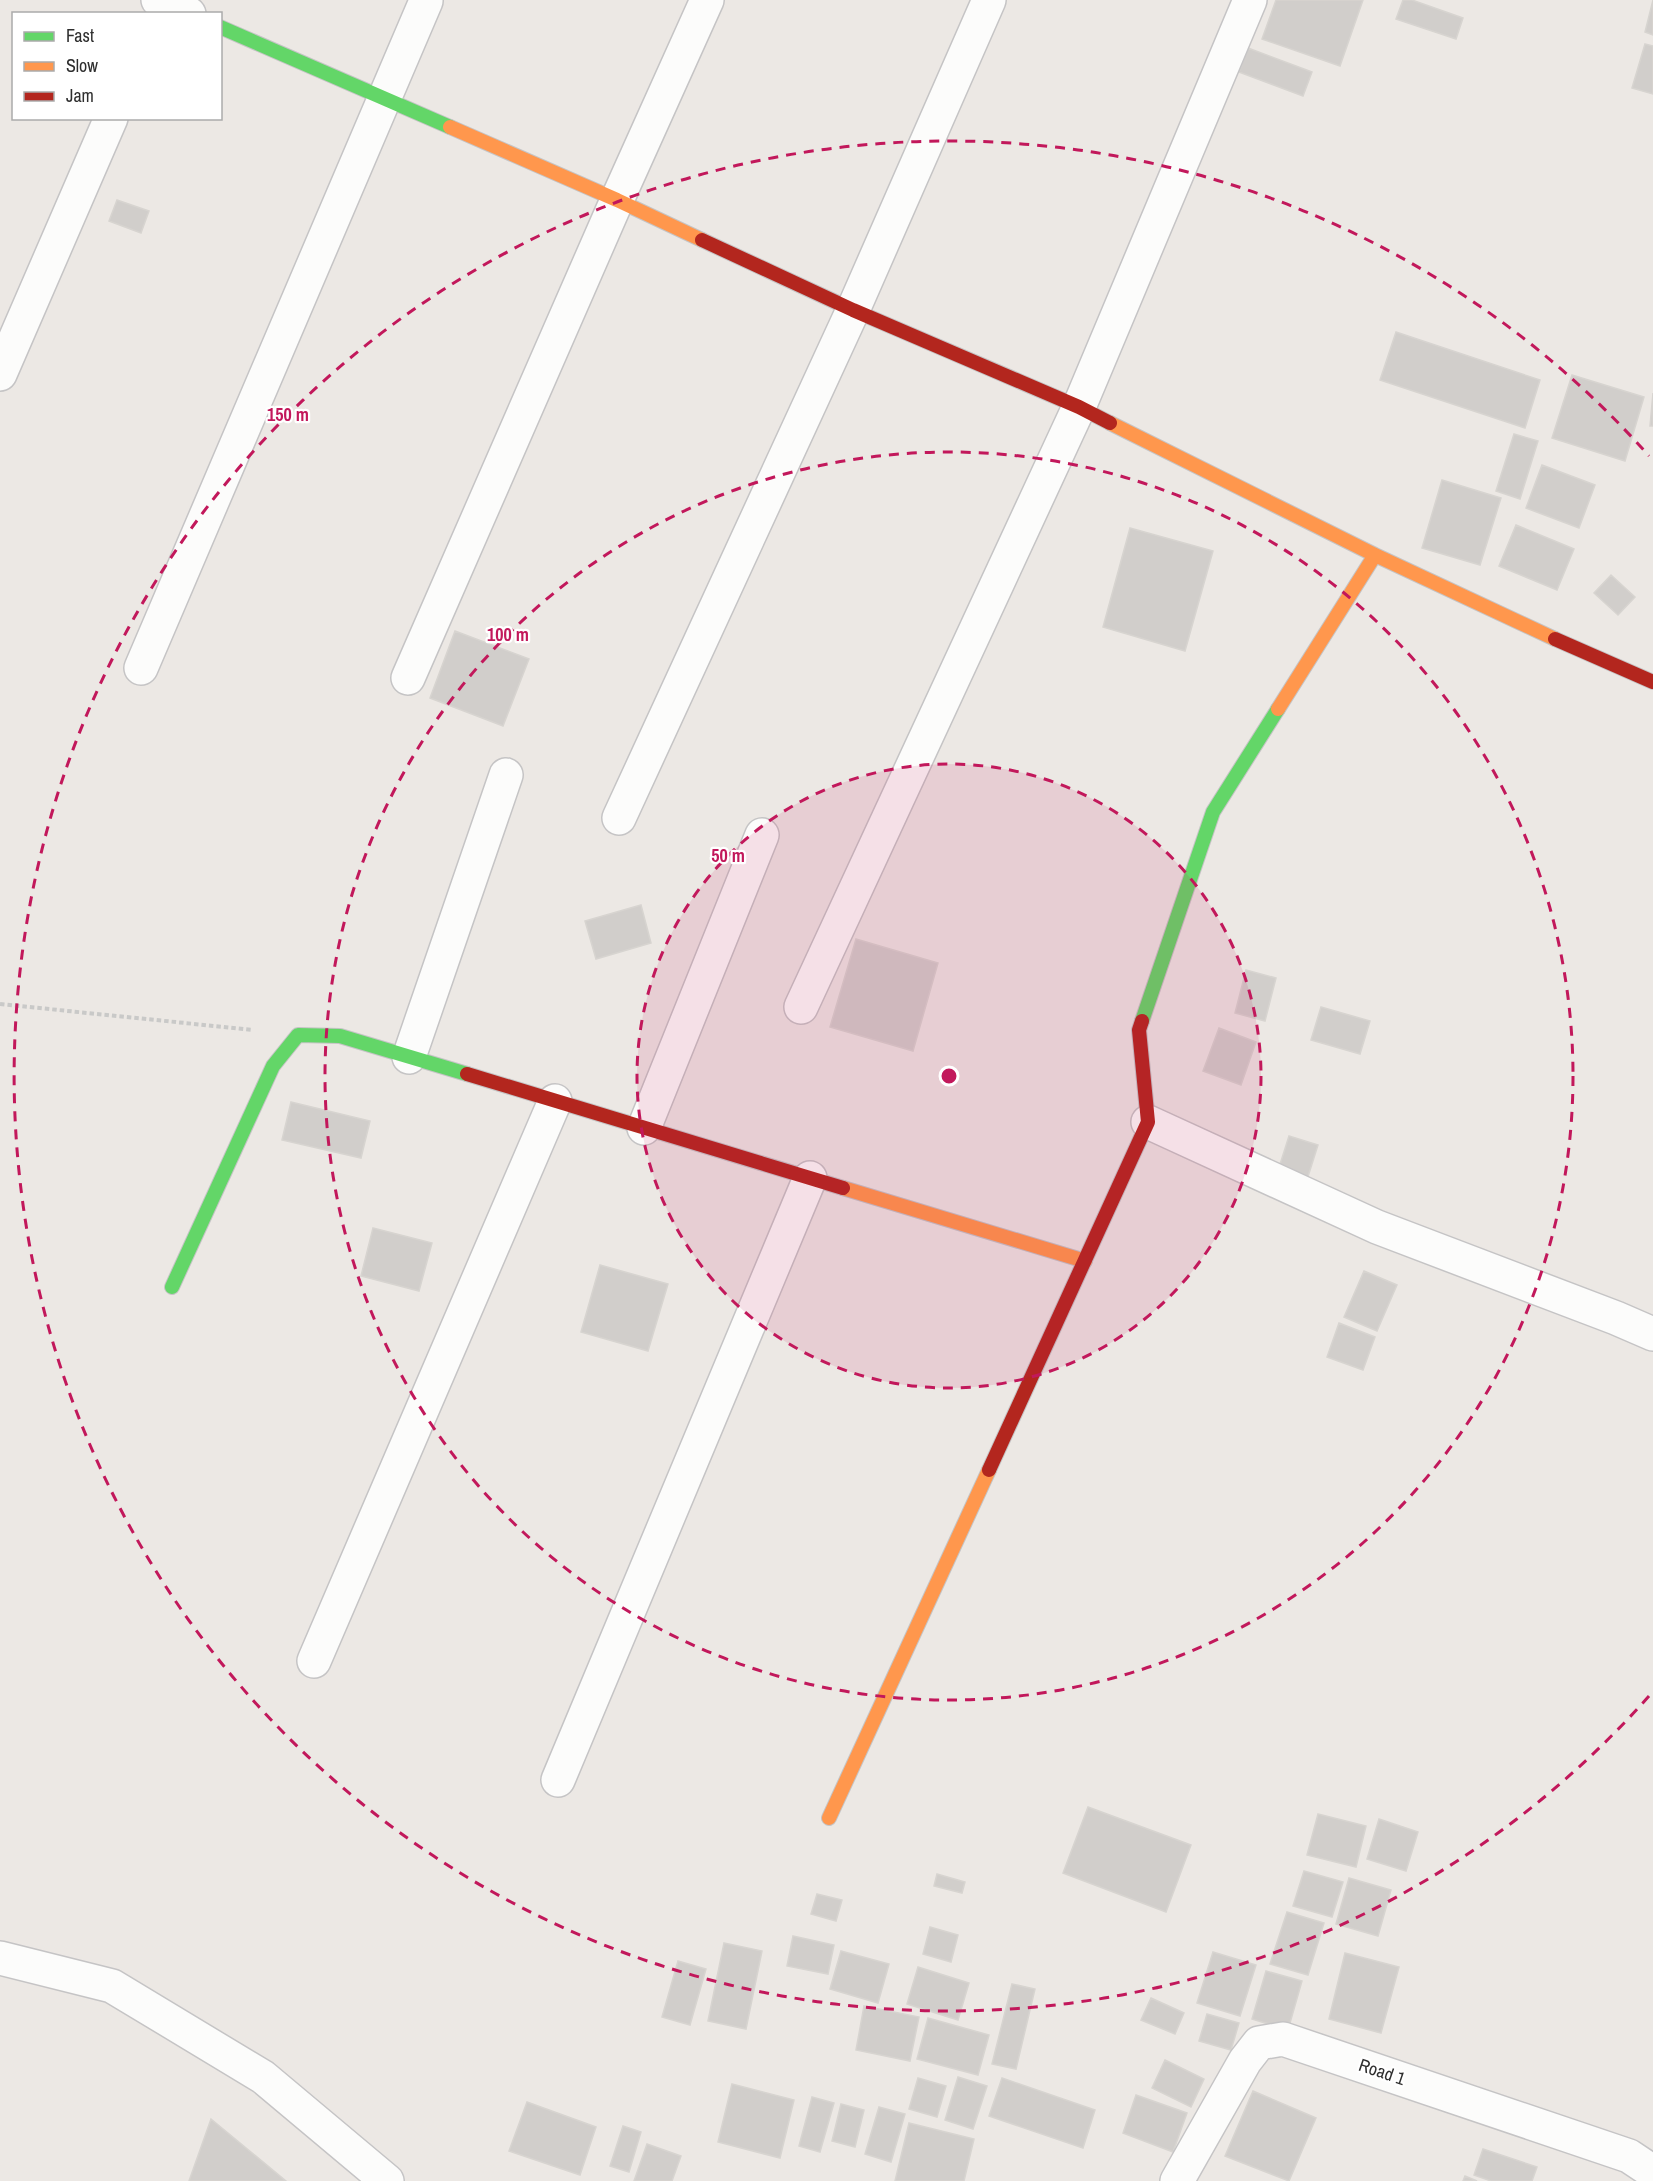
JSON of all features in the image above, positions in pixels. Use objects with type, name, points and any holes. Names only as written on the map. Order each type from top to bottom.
[{"type":"street","points":[[408,678],[707,0]]},
{"type":"street","points":[[619,818],[854,310],[989,0]]},
{"type":"street","points":[[801,1007],[1079,407],[1250,0]]},
{"type":"street","points":[[141,669],[426,1]]},
{"type":"street","points":[[222,28],[617,200],[854,310],[1079,407],[1375,555],[1531,629],[1653,682]]},
{"type":"street","points":[[0,374],[110,120]]},
{"type":"street","points":[[829,1818],[1148,1122],[1139,1030],[1213,812],[1375,555]]},
{"type":"street","points":[[410,1057],[506,775]]},
{"type":"street","points":[[644,1128],[762,835]]},
{"type":"street","points":[[172,1287],[273,1065],[298,1035],[340,1036],[1085,1261]]},
{"type":"street","points":[[314,1661],[555,1101]]},
{"type":"street","points":[[1148,1122],[1377,1227],[1616,1318],[1653,1335]]},
{"type":"street","points":[[558,1780],[810,1178]]},
{"type":"street","points":[[0,1958],[112,1986],[263,2077],[387,2181]]},
{"type":"street","name":"Road 1","points":[[1177,2181],[1245,2061],[1258,2043],[1283,2039],[1629,2156],[1653,2172]]},
{"type":"path","points":[[0,1004],[298,1035]]},
{"type":"building","points":[[1276,0],[1363,0],[1340,66],[1262,39]]},
{"type":"building","points":[[1403,0],[1412,0],[1463,18],[1456,39],[1396,19]]},
{"type":"building","points":[[1653,0],[1653,35],[1645,32]]},
{"type":"building","points":[[1645,44],[1653,46],[1653,94],[1632,88]]},
{"type":"building","points":[[1248,48],[1312,72],[1303,96],[1239,72]]},
{"type":"building","points":[[117,200],[149,211],[141,233],[109,221]]},
{"type":"building","points":[[1396,332],[1540,380],[1525,428],[1380,380]]},
{"type":"building","points":[[1572,375],[1644,397],[1625,461],[1552,438]]},
{"type":"building","points":[[1653,393],[1653,426],[1650,426]]},
{"type":"building","points":[[1514,434],[1538,441],[1520,499],[1496,491]]},
{"type":"building","points":[[1542,465],[1595,485],[1579,528],[1526,508]]},
{"type":"building","points":[[1442,480],[1501,498],[1480,565],[1422,548]]},
{"type":"building","points":[[1516,525],[1574,549],[1557,590],[1499,566]]},
{"type":"building","points":[[1130,528],[1213,551],[1185,651],[1103,627]]},
{"type":"building","points":[[1611,575],[1635,597],[1618,615],[1594,593]]},
{"type":"building","points":[[455,631],[529,659],[503,726],[430,698]]},
{"type":"building","points":[[641,905],[651,943],[596,959],[585,921]]},
{"type":"building","points":[[856,939],[938,963],[913,1051],[830,1027]]},
{"type":"building","points":[[1246,970],[1276,978],[1265,1021],[1235,1013]]},
{"type":"building","points":[[1321,1007],[1370,1021],[1360,1054],[1311,1040]]},
{"type":"building","points":[[1219,1028],[1256,1042],[1241,1085],[1203,1071]]},
{"type":"building","points":[[291,1102],[370,1121],[361,1158],[282,1140]]},
{"type":"building","points":[[1289,1136],[1318,1145],[1305,1186],[1276,1177]]},
{"type":"building","points":[[373,1228],[432,1243],[419,1291],[361,1276]]},
{"type":"building","points":[[600,1265],[668,1284],[648,1351],[581,1332]]},
{"type":"building","points":[[1364,1271],[1397,1285],[1377,1331],[1344,1317]]},
{"type":"building","points":[[1339,1323],[1375,1337],[1363,1370],[1327,1357]]},
{"type":"building","points":[[1088,1807],[1191,1845],[1166,1912],[1063,1873]]},
{"type":"building","points":[[1318,1814],[1366,1826],[1356,1867],[1307,1855]]},
{"type":"building","points":[[1379,1819],[1418,1832],[1406,1871],[1367,1859]]},
{"type":"building","points":[[1304,1871],[1343,1882],[1332,1917],[1293,1906]]},
{"type":"building","points":[[937,1874],[965,1882],[962,1893],[934,1886]]},
{"type":"building","points":[[1349,1878],[1391,1890],[1378,1936],[1336,1924]]},
{"type":"building","points":[[817,1894],[842,1900],[836,1921],[811,1914]]},
{"type":"building","points":[[1287,1912],[1324,1923],[1308,1975],[1270,1964]]},
{"type":"building","points":[[930,1927],[958,1935],[951,1962],[923,1954]]},
{"type":"building","points":[[793,1936],[834,1945],[828,1974],[787,1966]]},
{"type":"building","points":[[724,1943],[762,1951],[746,2029],[708,2021]]},
{"type":"building","points":[[841,1951],[889,1964],[878,2003],[830,1989]]},
{"type":"building","points":[[1213,1952],[1256,1965],[1240,2016],[1197,2003]]},
{"type":"building","points":[[1345,1953],[1399,1967],[1381,2033],[1329,2019]]},
{"type":"building","points":[[678,1961],[706,1969],[690,2025],[662,2017]]},
{"type":"building","points":[[918,1967],[969,1983],[958,2020],[907,2004]]},
{"type":"building","points":[[1266,1971],[1302,1981],[1288,2030],[1252,2019]]},
{"type":"building","points":[[1012,1984],[1035,1989],[1016,2069],[992,2064]]},
{"type":"building","points":[[1151,1998],[1184,2013],[1175,2034],[1141,2020]]},
{"type":"building","points":[[864,2006],[919,2017],[910,2061],[856,2050]]},
{"type":"building","points":[[1207,2014],[1239,2023],[1231,2050],[1199,2041]]},
{"type":"building","points":[[928,2018],[989,2035],[978,2075],[917,2059]]},
{"type":"building","points":[[1165,2060],[1204,2079],[1191,2107],[1152,2088]]},
{"type":"building","points":[[958,2077],[987,2086],[973,2129],[945,2120]]},
{"type":"building","points":[[918,2078],[946,2086],[937,2117],[909,2109]]},
{"type":"building","points":[[1002,2078],[1095,2110],[1083,2148],[989,2116]]},
{"type":"building","points":[[732,2084],[794,2100],[780,2158],[718,2142]]},
{"type":"building","points":[[1253,2091],[1316,2118],[1289,2181],[1225,2156]]},
{"type":"building","points":[[1136,2095],[1187,2113],[1173,2152],[1123,2133]]},
{"type":"building","points":[[812,2097],[834,2103],[820,2152],[799,2146]]},
{"type":"building","points":[[527,2102],[596,2127],[580,2175],[509,2151]]},
{"type":"building","points":[[841,2104],[864,2110],[855,2147],[832,2141]]},
{"type":"building","points":[[879,2107],[905,2114],[891,2162],[865,2154]]},
{"type":"building","points":[[211,2119],[286,2181],[189,2181]]},
{"type":"building","points":[[909,2123],[974,2139],[964,2181],[895,2181]]},
{"type":"building","points":[[623,2126],[641,2132],[629,2172],[610,2166]]},
{"type":"building","points":[[647,2144],[681,2156],[672,2181],[634,2181]]},
{"type":"building","points":[[1483,2149],[1537,2167],[1532,2181],[1491,2181],[1474,2175]]},
{"type":"building","points":[[1465,2176],[1477,2181],[1463,2181]]},
{"type":"traffic: fast","points":[[222,28],[450,127]]},
{"type":"traffic: fast","points":[[1142,1021],[1213,812],[1278,709]]},
{"type":"traffic: fast","points":[[172,1287],[273,1066],[298,1035],[340,1036],[467,1074]]},
{"type":"traffic: slow","points":[[450,127],[702,240]]},
{"type":"traffic: slow","points":[[1110,423],[1375,555],[1555,639]]},
{"type":"traffic: slow","points":[[1278,709],[1375,555]]},
{"type":"traffic: slow","points":[[843,1188],[1085,1261]]},
{"type":"traffic: slow","points":[[829,1818],[989,1470]]},
{"type":"traffic: jam","points":[[702,240],[853,310],[1079,407],[1110,423]]},
{"type":"traffic: jam","points":[[1555,639],[1653,682]]},
{"type":"traffic: jam","points":[[989,1470],[1148,1122],[1139,1030],[1142,1021]]},
{"type":"traffic: jam","points":[[467,1074],[843,1188]]}]
